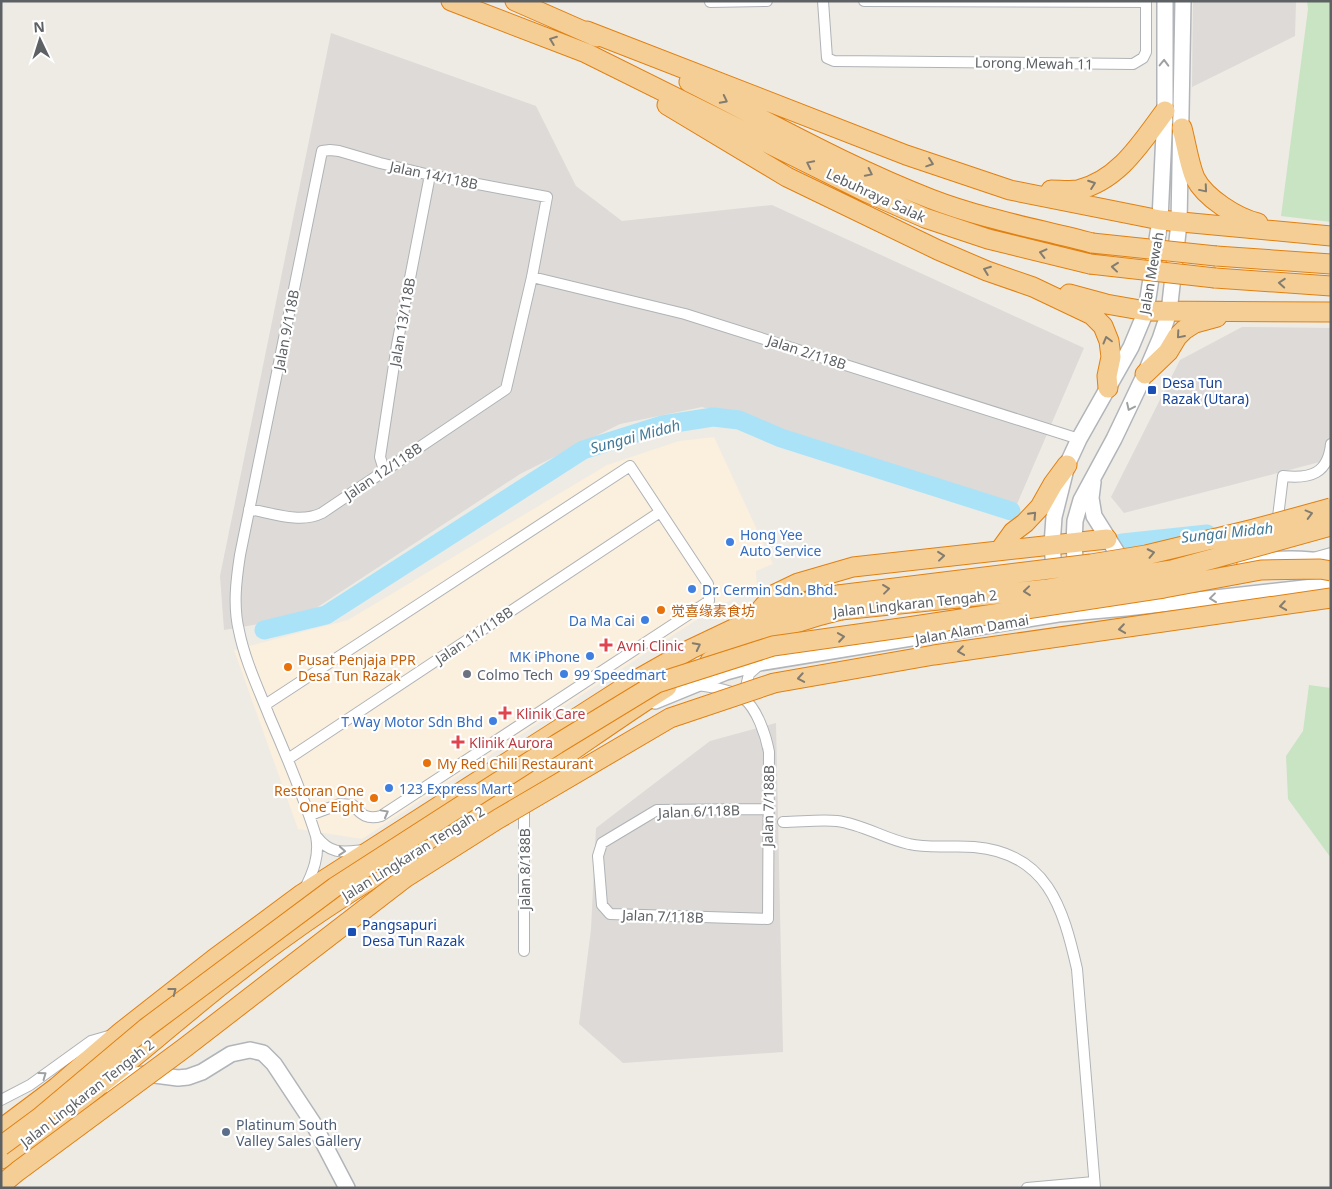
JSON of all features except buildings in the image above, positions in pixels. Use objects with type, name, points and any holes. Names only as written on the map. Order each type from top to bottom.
[{"type":"highway","name":"Lebuhraya Salak","points":[[451,1],[586,53],[857,188],[925,218],[988,239],[1090,264],[1215,278],[1331,286]]},
{"type":"highway","name":"Lebuhraya Salak","points":[[515,1],[587,31],[874,175],[932,200],[993,218],[1092,242],[1216,256],[1331,264]]},
{"type":"highway","points":[[587,31],[906,155],[1010,190],[1160,220],[1331,236]]},
{"type":"highway","points":[[586,53],[686,117],[788,177],[938,250],[987,271],[1033,287],[1146,311],[1258,310],[1331,312]]},
{"type":"highway","points":[[1010,190],[1077,190],[1103,181],[1128,161],[1165,111]]},
{"type":"highway","points":[[1182,128],[1195,179],[1215,202],[1248,221],[1288,231]]},
{"type":"highway","points":[[1033,287],[1092,315],[1103,326],[1109,341],[1111,357],[1107,376],[1108,388]]},
{"type":"highway","points":[[1145,374],[1168,352],[1177,337],[1195,323],[1208,318],[1258,310]]},
{"type":"highway","points":[[1000,550],[1013,532],[1026,523],[1040,507],[1052,484],[1068,465]]},
{"type":"highway","name":"Jalan Lingkaran Tengah 2","points":[[1,1159],[93,1090],[230,978],[289,934],[352,891],[517,788],[688,674],[743,644],[839,602],[1146,555],[1331,508]]},
{"type":"highway","name":"Jalan Lingkaran Tengah 2","points":[[1,1129],[57,1087],[120,1032],[302,894],[654,669],[698,645],[752,620],[799,604],[1048,589],[1172,570],[1331,526]]},
{"type":"highway","points":[[752,620],[773,595],[798,583],[853,566],[1107,539]]},
{"type":"highway","points":[[1,1146],[39,1118],[146,1028],[334,886],[557,744],[657,683],[773,646],[1164,588],[1261,570],[1320,569],[1331,571]]},
{"type":"highway","points":[[1,1185],[183,1049],[406,878],[498,819],[670,718],[774,683],[934,655],[1331,598]]},
{"type":"street","points":[[710,2],[767,1]]},
{"type":"street","name":"Lorong Mewah 11","points":[[823,1],[827,58],[834,61],[1133,64],[1143,58],[1146,47],[1146,2]]},
{"type":"street","points":[[864,1],[1146,2]]},
{"type":"street","name":"Jalan Mewah","points":[[1058,614],[1052,545],[1054,517],[1068,465],[1079,439],[1131,347],[1146,311],[1160,220],[1165,111],[1165,1]]},
{"type":"street","name":"Jalan Mewah","points":[[1078,613],[1074,543],[1080,500],[1114,439],[1145,374],[1169,312],[1179,222],[1184,1]]},
{"type":"street","name":"Jalan 14/118B","points":[[322,151],[339,151],[430,175],[547,197],[532,277]]},
{"type":"street","name":"Jalan 9/118B","points":[[302,894],[316,861],[318,846],[316,836],[310,815],[249,664],[239,631],[235,600],[249,509],[322,151]]},
{"type":"street","name":"Jalan 13/118B","points":[[384,470],[380,457],[396,354],[430,175]]},
{"type":"street","name":"Jalan 12/118B","points":[[249,509],[302,518],[313,518],[506,388],[532,277]]},
{"type":"street","name":"Jalan 2/118B","points":[[532,277],[685,314],[1079,439]]},
{"type":"street","points":[[1263,561],[1275,539],[1283,476],[1296,478],[1313,475],[1324,467],[1330,453],[1331,444]]},
{"type":"street","points":[[265,705],[630,466],[708,584],[709,601],[381,816],[365,817],[353,805],[340,804],[310,815]]},
{"type":"street","points":[[1094,473],[1090,498],[1094,516],[1127,569],[1140,578],[1155,583],[1263,561],[1290,558],[1331,563]]},
{"type":"street","name":"Jalan 11/118B","points":[[288,759],[660,512]]},
{"type":"street","points":[[1275,539],[1290,558]]},
{"type":"street","points":[[1310,559],[1331,553]]},
{"type":"street","name":"Jalan Alam Damai","points":[[624,715],[726,672],[762,662],[1058,614],[1331,585]]},
{"type":"street","points":[[694,685],[715,688],[744,698],[749,674],[762,662]]},
{"type":"street","name":"Jalan 7/188B","points":[[744,698],[766,736],[769,752],[768,919]]},
{"type":"street","name":"Jalan 8/188B","points":[[517,788],[524,810],[524,951]]},
{"type":"street","name":"Jalan 6/118B","points":[[599,866],[598,856],[602,843],[657,810],[768,809]]},
{"type":"street","points":[[783,822],[836,821],[910,844],[974,847],[1004,852],[1023,861],[1041,877],[1056,902],[1070,936],[1077,969],[1095,1185],[1026,1188]]},
{"type":"street","points":[[316,836],[323,845],[331,850],[344,852],[373,850]]},
{"type":"street","name":"Jalan 7/118B","points":[[599,866],[602,904],[610,914],[768,919]]},
{"type":"street","points":[[1,1100],[30,1085],[91,1041],[120,1032]]},
{"type":"street","points":[[163,1075],[157,1058],[164,1032]]},
{"type":"street","points":[[93,1090],[132,1075],[188,1077],[202,1072],[231,1054],[250,1050],[262,1053],[274,1064],[313,1123],[347,1188]]},
{"type":"shaded area","points":[[1193,1],[1296,1],[1295,36],[1192,87]]},
{"type":"shaded area","points":[[331,33],[536,106],[576,186],[622,221],[772,205],[1084,348],[1017,504],[702,407],[620,424],[520,474],[304,616],[224,630],[220,576]]},
{"type":"shaded area","points":[[1242,327],[1331,328],[1331,459],[1124,513],[1111,497],[1180,360]]},
{"type":"shaded area","points":[[714,437],[773,564],[756,571],[757,588],[716,607],[362,839],[298,829],[234,650],[348,620],[607,465],[679,441]]},
{"type":"shaded area","points":[[776,723],[783,1052],[623,1063],[579,1024],[591,929],[596,828],[710,741]]},
{"type":"green space","points":[[1307,1],[1331,1],[1331,222],[1281,216],[1308,9]]},
{"type":"green space","points":[[1309,685],[1331,688],[1331,858],[1288,799],[1286,756],[1303,731]]},
{"type":"waterway","name":"Sungai Midah","points":[[264,630],[326,615],[583,450],[662,425],[713,417],[739,420],[781,438],[1011,511]]},
{"type":"waterway","name":"Sungai Midah","points":[[1122,543],[1207,534]]},
{"type":"tram line","points":[[1,90],[1,116]]},
{"type":"place","name":"Desa Tun Razak (Utara)","points":[[1152,390]]},
{"type":"place","name":"Hong Yee Auto Service","points":[[730,542]]},
{"type":"place","name":"Dr. Cermin Sdn. Bhd.","points":[[692,589]]},
{"type":"place","name":"觉喜缘素食坊","points":[[661,610]]},
{"type":"place","name":"Da Ma Cai","points":[[645,620]]},
{"type":"place","name":"Avni Clinic","points":[[606,645]]},
{"type":"place","name":"MK iPhone","points":[[590,656]]},
{"type":"place","name":"Pusat Penjaja PPR Desa Tun Razak","points":[[288,667]]},
{"type":"place","name":"Colmo Tech","points":[[467,674]]},
{"type":"place","name":"99 Speedmart","points":[[564,674]]},
{"type":"place","name":"Klinik Care","points":[[505,713]]},
{"type":"place","name":"T Way Motor Sdn Bhd","points":[[493,721]]},
{"type":"place","name":"Klinik Aurora","points":[[458,742]]},
{"type":"place","name":"My Red Chili Restaurant","points":[[427,763]]},
{"type":"place","name":"123 Express Mart","points":[[389,788]]},
{"type":"place","name":"Restoran One One Eight","points":[[374,798]]},
{"type":"place","name":"Pangsapuri Desa Tun Razak","points":[[352,932]]},
{"type":"place","name":"Platinum South Valley Sales Gallery","points":[[226,1132]]}]
